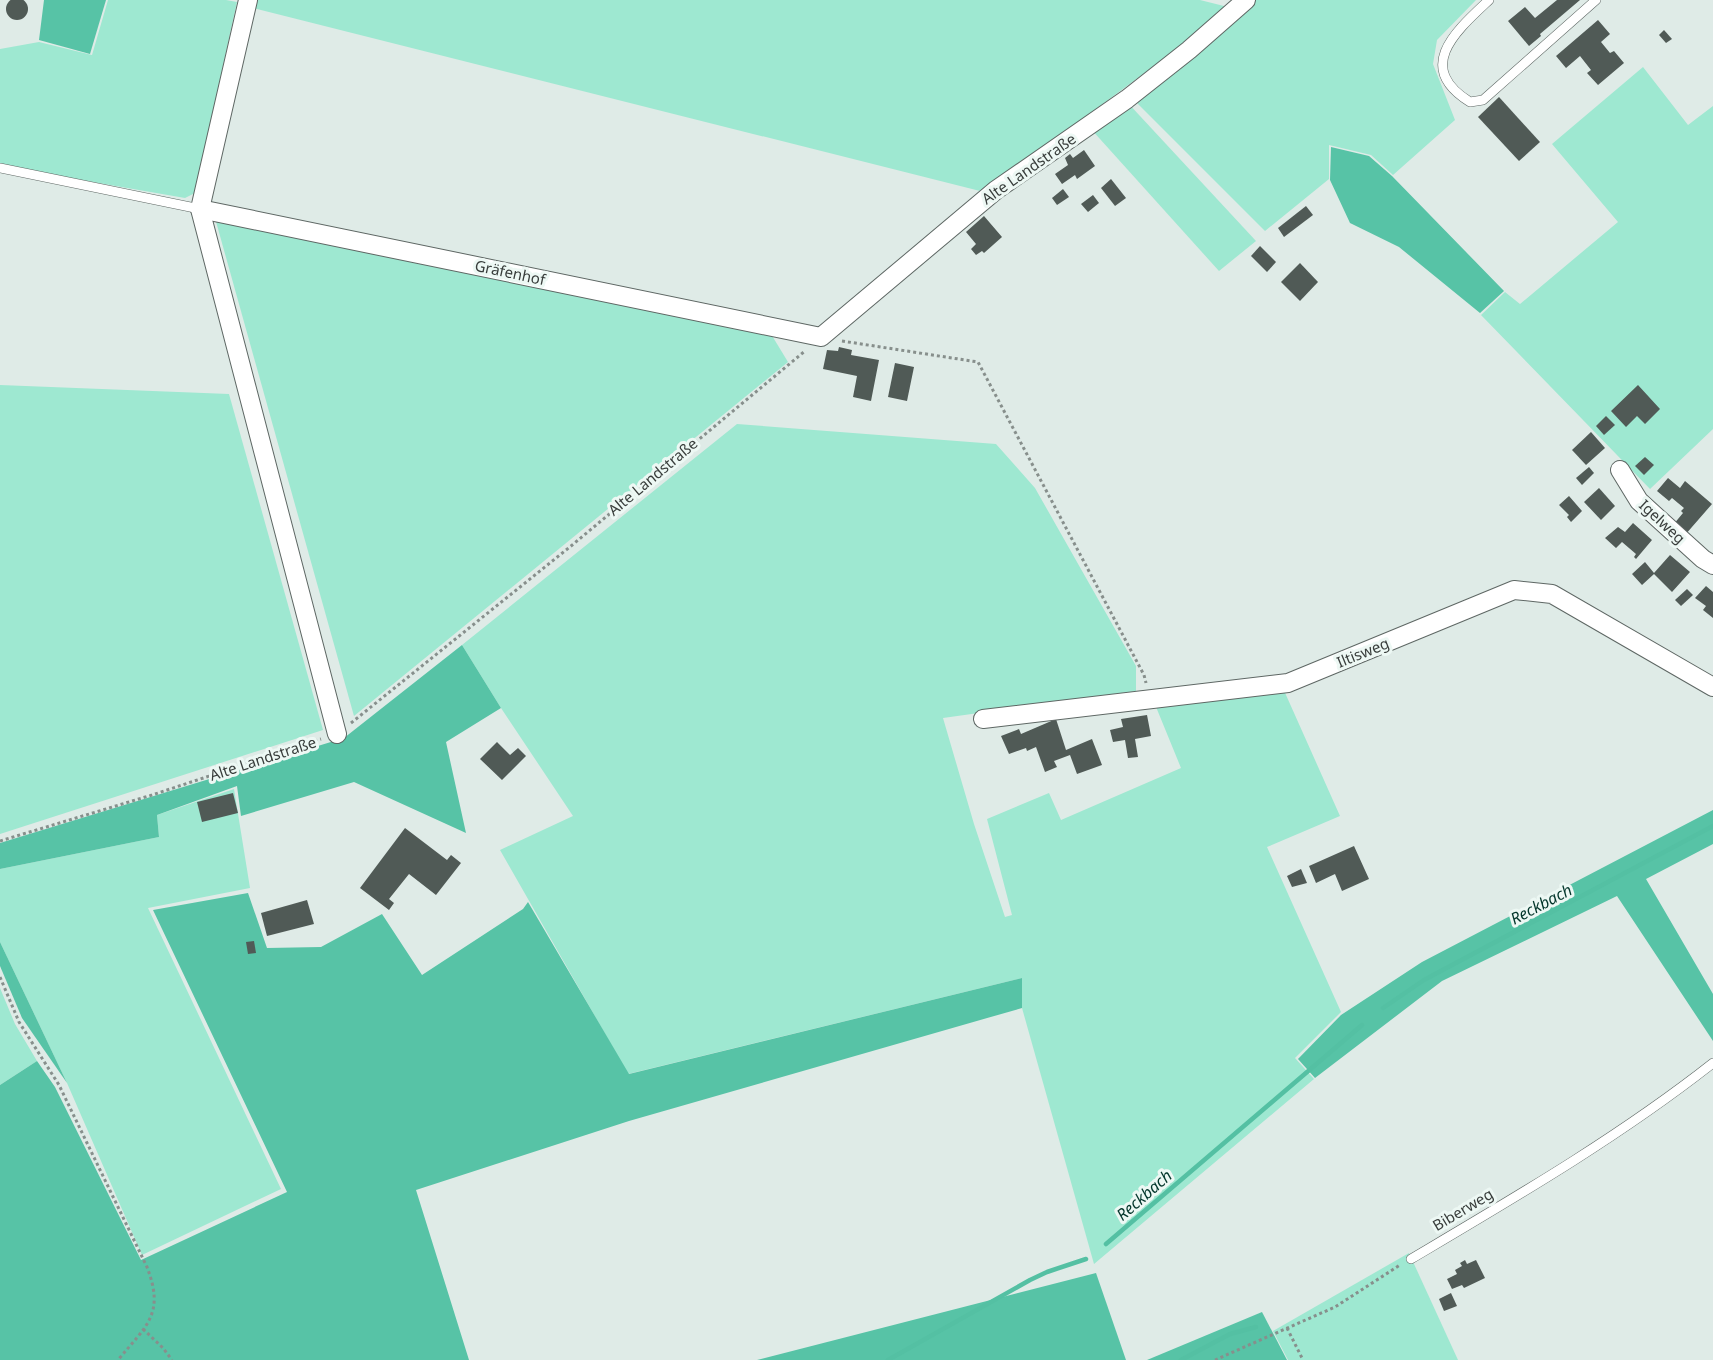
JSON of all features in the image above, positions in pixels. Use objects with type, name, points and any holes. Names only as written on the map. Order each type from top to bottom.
[{"type":"street","points":[[248,0],[200,209],[337,734]]},
{"type":"street","name":"Alte Landstraße","points":[[821,337],[996,190],[1127,99],[1189,50],[1246,0]]},
{"type":"street","name":"Gräfenhof","points":[[200,209],[821,337]]},
{"type":"street","name":"Igelweg","points":[[1620,470],[1639,501],[1703,559],[1713,565]]},
{"type":"street","name":"Iltisweg","points":[[983,719],[1288,684],[1514,590],[1552,594],[1713,687]]},
{"type":"lane","points":[[1490,0],[1456,32],[1446,47],[1442,65],[1446,80],[1456,93],[1470,102],[1483,100],[1596,0]]},
{"type":"lane","name":"Gräfenhof","points":[[0,168],[200,209]]},
{"type":"lane","name":"Biberweg","points":[[1411,1259],[1522,1193],[1675,1092],[1713,1062]]},
{"type":"path","points":[[821,337],[978,362],[1144,675],[1149,700]]},
{"type":"path","name":"Alte Landstraße","points":[[0,841],[152,795],[337,734],[571,546],[821,337]]},
{"type":"path","points":[[0,977],[19,1022],[59,1085],[154,1285],[155,1303],[150,1319],[118,1360]]},
{"type":"path","points":[[1215,1360],[1335,1307],[1411,1259]]},
{"type":"path","points":[[1287,1328],[1303,1360]]},
{"type":"path","points":[[143,1329],[172,1360]]},
{"type":"green space","points":[[44,0],[106,0],[90,54],[39,40]]},
{"type":"green space","points":[[108,0],[226,0],[237,2],[195,193],[185,198],[0,164],[0,49],[39,42],[92,55]]},
{"type":"green space","points":[[246,0],[1200,0],[1232,8],[984,192],[245,6]]},
{"type":"green space","points":[[1251,0],[1476,0],[1437,40],[1433,64],[1455,120],[1393,175],[1371,155],[1329,145],[1329,179],[1265,231],[1134,100]]},
{"type":"green space","points":[[1643,67],[1688,125],[1713,106],[1713,429],[1650,489],[1481,315],[1505,292],[1520,304],[1618,222],[1552,144]]},
{"type":"green space","points":[[1127,102],[1256,241],[1219,271],[1091,129]]},
{"type":"green space","points":[[1331,147],[1369,156],[1392,176],[1504,291],[1480,313],[1399,247],[1350,223],[1330,180]]},
{"type":"green space","points":[[215,218],[771,334],[788,362],[354,716]]},
{"type":"green space","points":[[0,385],[229,394],[323,730],[0,834]]},
{"type":"green space","points":[[737,424],[996,444],[1035,488],[1136,666],[1136,691],[943,718],[974,824],[1005,917],[1012,915],[987,819],[1049,793],[1061,820],[1181,768],[1154,702],[1282,686],[1340,816],[1267,847],[1341,1012],[1295,1058],[1314,1079],[1094,1264],[1022,1008],[1022,978],[628,1074],[500,850],[573,816],[462,645]]},
{"type":"green space","points":[[462,645],[501,708],[446,742],[466,833],[354,782],[241,816],[237,786],[157,815],[159,837],[0,869],[0,843],[344,738]]},
{"type":"green space","points":[[234,789],[250,888],[148,908],[281,1189],[142,1255],[67,1083],[0,942],[0,869],[159,837],[157,815]]},
{"type":"green space","points":[[1713,810],[1713,844],[1646,879],[1713,994],[1713,1041],[1617,896],[1442,981],[1315,1078],[1298,1059],[1341,1015],[1422,962]]},
{"type":"green space","points":[[248,893],[267,948],[321,947],[382,914],[422,975],[523,909],[528,902],[629,1074],[1022,978],[1022,1008],[629,1121],[416,1190],[469,1360],[0,1360],[0,1085],[37,1061],[55,1087],[141,1260],[287,1192],[153,910]]},
{"type":"green space","points":[[0,942],[67,1083],[22,1018],[0,966]]},
{"type":"green space","points":[[0,988],[15,1024],[37,1061],[0,1085]]},
{"type":"green space","points":[[1409,1253],[1458,1360],[1288,1360],[1273,1331]]},
{"type":"green space","points":[[1096,1273],[1126,1360],[757,1360]]},
{"type":"green space","points":[[1262,1312],[1287,1360],[1147,1360]]},
{"type":"building","points":[[17,-2],[25,1],[28,9],[25,17],[17,20],[9,17],[6,9],[9,1]]},
{"type":"building","points":[[1557,0],[1580,0],[1529,46],[1508,21],[1525,7],[1535,18]]},
{"type":"building","points":[[1598,20],[1610,34],[1601,42],[1610,53],[1614,51],[1624,63],[1598,85],[1587,73],[1591,70],[1580,56],[1566,68],[1556,56]]},
{"type":"building","points":[[1664,30],[1672,39],[1666,43],[1659,35]]},
{"type":"building","points":[[1499,97],[1540,142],[1519,161],[1478,117]]},
{"type":"building","points":[[1084,150],[1095,166],[1077,179],[1075,175],[1062,184],[1055,174],[1068,165],[1065,158],[1070,154],[1073,158]]},
{"type":"building","points":[[1111,179],[1126,198],[1115,206],[1101,188]]},
{"type":"building","points":[[1063,189],[1069,197],[1057,205],[1052,198]]},
{"type":"building","points":[[1093,195],[1099,203],[1088,212],[1081,204]]},
{"type":"building","points":[[1306,206],[1313,215],[1284,237],[1278,228]]},
{"type":"building","points":[[984,216],[1002,237],[984,253],[982,251],[976,255],[971,249],[976,244],[966,232]]},
{"type":"building","points":[[1260,246],[1276,262],[1267,272],[1251,256]]},
{"type":"building","points":[[1300,263],[1318,282],[1300,301],[1281,282]]},
{"type":"building","points":[[839,347],[852,350],[851,355],[879,360],[871,401],[853,397],[857,376],[823,369],[827,350],[838,351]]},
{"type":"building","points":[[895,363],[914,367],[907,401],[888,397]]},
{"type":"building","points":[[1638,385],[1660,409],[1645,424],[1637,416],[1626,427],[1611,411]]},
{"type":"building","points":[[1606,416],[1615,425],[1604,435],[1596,426]]},
{"type":"building","points":[[1591,432],[1605,448],[1586,465],[1572,450]]},
{"type":"building","points":[[1645,457],[1654,465],[1644,475],[1635,466]]},
{"type":"building","points":[[1589,467],[1594,473],[1582,485],[1576,478]]},
{"type":"building","points":[[1668,478],[1680,488],[1685,481],[1712,504],[1685,535],[1673,525],[1683,513],[1681,511],[1684,508],[1672,498],[1669,501],[1657,491]]},
{"type":"building","points":[[1599,488],[1615,506],[1601,520],[1584,502]]},
{"type":"building","points":[[1569,496],[1582,511],[1571,522],[1567,517],[1569,515],[1559,505]]},
{"type":"building","points":[[1633,523],[1652,540],[1636,559],[1634,557],[1636,554],[1622,542],[1616,548],[1605,538],[1618,527],[1625,532]]},
{"type":"building","points":[[1670,555],[1690,572],[1672,592],[1654,574],[1642,585],[1632,574],[1645,562],[1654,573]]},
{"type":"building","points":[[1706,586],[1713,592],[1713,618],[1703,610],[1706,606],[1695,598]]},
{"type":"building","points":[[1687,589],[1693,595],[1681,606],[1675,600]]},
{"type":"building","points":[[1147,715],[1151,736],[1135,739],[1138,757],[1128,758],[1125,740],[1113,742],[1110,730],[1123,727],[1121,719]]},
{"type":"building","points":[[1056,719],[1066,750],[1092,739],[1102,765],[1077,774],[1070,755],[1054,761],[1057,767],[1045,772],[1036,747],[1009,754],[1001,736],[1019,729],[1021,734]]},
{"type":"building","points":[[497,742],[510,755],[518,748],[526,756],[502,780],[480,759]]},
{"type":"building","points":[[233,793],[238,813],[202,822],[197,802]]},
{"type":"building","points":[[405,828],[447,860],[451,855],[461,863],[436,895],[409,874],[389,899],[394,903],[389,910],[360,888]]},
{"type":"building","points":[[1354,846],[1369,879],[1342,891],[1335,874],[1316,883],[1309,866]]},
{"type":"building","points":[[1301,869],[1307,883],[1292,887],[1287,876]]},
{"type":"building","points":[[307,900],[314,924],[267,936],[261,913]]},
{"type":"building","points":[[254,941],[256,953],[248,954],[246,942]]},
{"type":"building","points":[[1465,1260],[1467,1264],[1476,1260],[1485,1278],[1464,1288],[1462,1285],[1452,1289],[1447,1279],[1457,1274],[1455,1270],[1462,1266],[1460,1263]]},
{"type":"building","points":[[1451,1293],[1457,1306],[1444,1311],[1439,1299]]},
{"type":"waterway","name":"Reckbach","points":[[1383,1008],[1424,980],[1713,826]]},
{"type":"waterway","name":"Reckbach","points":[[1106,1244],[1362,1025]]},
{"type":"waterway","name":"Reckbach","points":[[888,1360],[1030,1280],[1086,1259]]},
{"type":"waterway","points":[[1181,1360],[1230,1334],[1256,1327]]}]
